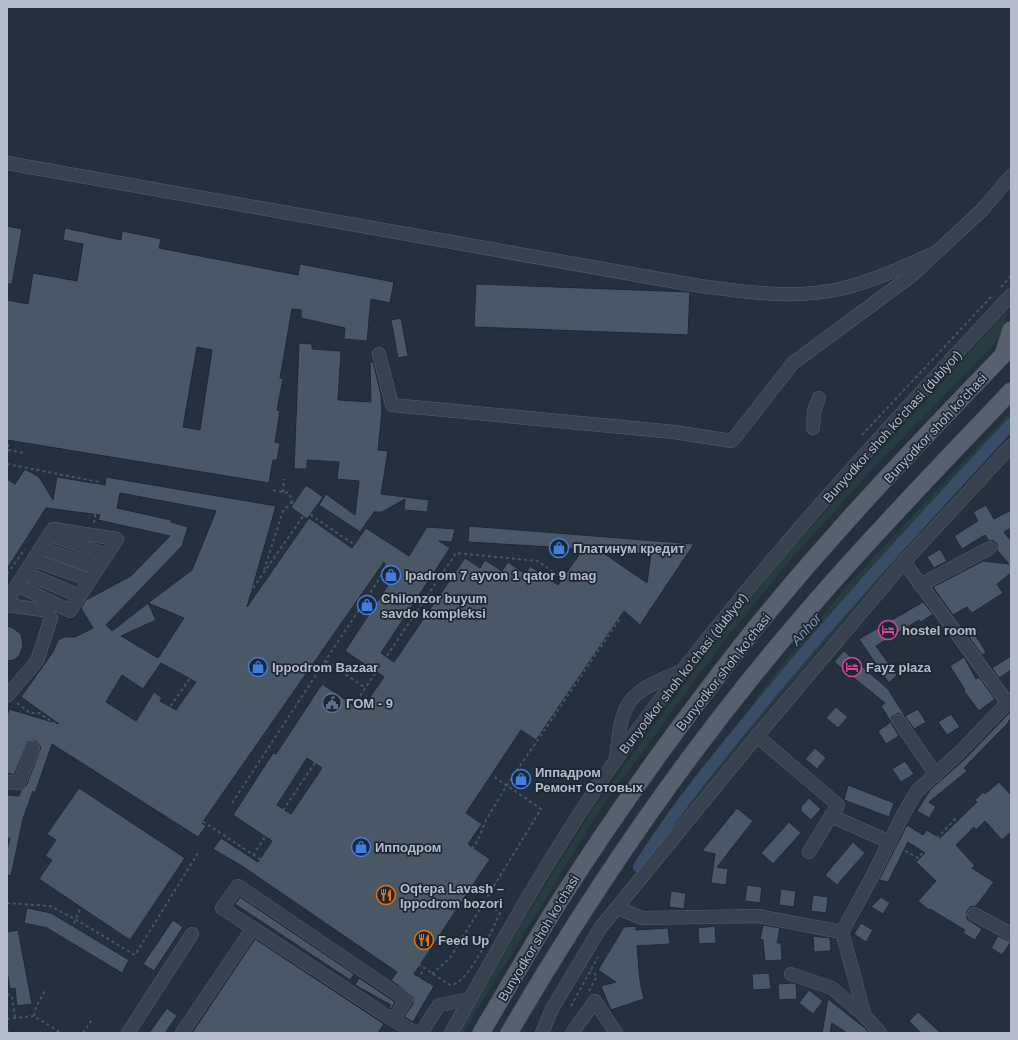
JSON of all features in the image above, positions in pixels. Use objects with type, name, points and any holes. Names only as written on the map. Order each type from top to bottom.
[{"type":"main road","points":[[1007,351],[1011,330]]},
{"type":"main road","name":"Bunyodkor shoh ko'chasi","points":[[481,1033],[559,902],[610,824],[664,748],[745,642],[859,509],[1007,351]]},
{"type":"main road","name":"Bunyodkor shoh ko'chasi","points":[[509,1033],[580,914],[685,766],[778,646],[880,528],[1011,390]]},
{"type":"main road","points":[[859,509],[855,518],[858,527],[862,531],[872,533],[880,528]]},
{"type":"street","points":[[7,163],[688,284],[742,291],[815,293],[840,289],[891,272],[937,252]]},
{"type":"street","points":[[380,354],[392,405],[674,432],[732,442],[793,363],[911,276],[982,210],[1011,176]]},
{"type":"street","name":"Bunyodkor shoh koʻchasi (dublyor)","points":[[451,1033],[532,892],[616,761],[706,639],[780,552],[1011,295]]},
{"type":"street","points":[[813,428],[814,412],[819,398]]},
{"type":"street","points":[[542,1033],[552,1009],[601,927],[757,736],[904,562],[1011,446]]},
{"type":"street","points":[[7,601],[17,585],[34,560],[41,548],[50,535],[53,529],[117,539],[70,611],[17,585]]},
{"type":"street","points":[[50,535],[106,555]]},
{"type":"street","points":[[41,548],[98,568]]},
{"type":"street","points":[[920,585],[990,548]]},
{"type":"street","points":[[34,560],[90,580]]},
{"type":"street","points":[[865,1016],[842,932],[874,876],[904,813],[917,791],[959,753],[1009,701],[904,562]]},
{"type":"street","points":[[25,573],[80,596]]},
{"type":"street","points":[[7,605],[47,611],[51,618],[37,661],[7,696]]},
{"type":"street","points":[[616,761],[621,720],[631,699],[647,686],[682,671]]},
{"type":"street","points":[[899,721],[936,775]]},
{"type":"street","points":[[757,736],[838,805],[809,852]]},
{"type":"street","points":[[7,782],[19,783],[33,748]]},
{"type":"street","points":[[831,816],[890,842]]},
{"type":"street","points":[[393,1020],[406,1000],[238,886],[222,908],[393,1020],[416,1033]]},
{"type":"street","points":[[618,908],[642,918],[758,916],[842,932]]},
{"type":"street","points":[[974,914],[1011,934]]},
{"type":"street","points":[[182,1033],[253,928]]},
{"type":"street","points":[[128,1033],[192,934]]},
{"type":"street","points":[[791,974],[832,988],[865,1016],[880,1033]]},
{"type":"street","points":[[421,1033],[439,1005],[470,999]]},
{"type":"street","points":[[572,1033],[595,1001],[616,1033]]},
{"type":"path","points":[[1000,288],[1011,276]]},
{"type":"path","points":[[862,435],[994,293]]},
{"type":"path","points":[[9,440],[8,452],[24,452]]},
{"type":"path","points":[[7,464],[100,482],[95,524]]},
{"type":"path","points":[[282,492],[284,479]]},
{"type":"path","points":[[232,803],[387,567],[292,502],[289,493],[271,490]]},
{"type":"path","points":[[263,574],[283,511],[292,502]]},
{"type":"path","points":[[126,771],[306,512]]},
{"type":"path","points":[[253,855],[364,687],[456,553],[538,561],[620,620],[506,786],[486,820],[478,840],[401,954]]},
{"type":"path","points":[[326,661],[364,687]]},
{"type":"path","points":[[7,696],[30,713],[39,713],[401,954],[432,974],[454,985],[461,981],[472,967],[500,913],[485,901]]},
{"type":"path","points":[[432,974],[450,958],[541,809],[493,776]]},
{"type":"path","points":[[890,842],[918,858],[957,816]]},
{"type":"path","points":[[7,903],[50,906],[75,919],[134,955],[198,853]]},
{"type":"path","points":[[66,940],[81,908]]},
{"type":"path","points":[[406,1000],[424,969]]},
{"type":"path","points":[[571,1006],[591,971],[597,976]]},
{"type":"path","points":[[34,1016],[36,1007],[46,989]]},
{"type":"path","points":[[7,994],[12,996],[14,1018]]},
{"type":"path","points":[[7,1019],[34,1016],[61,1033]]},
{"type":"path","points":[[83,1033],[93,1018]]},
{"type":"path","points":[[7,1028],[8,1033]]},
{"type":"green space","points":[[1006,312],[1007,315],[1001,337],[870,472],[788,563],[724,641],[601,808],[463,1033],[458,1033],[524,920],[596,804],[719,637],[783,558]]},
{"type":"green space","points":[[1011,411],[1011,432],[827,640],[738,746],[652,855],[648,856],[677,813],[761,707],[756,698],[810,630],[857,575]]},
{"type":"building","points":[[7,226],[22,229],[12,284],[7,284]]},
{"type":"building","points":[[65,228],[121,240],[122,231],[161,239],[159,248],[298,275],[300,264],[394,282],[390,303],[371,299],[367,341],[344,339],[345,328],[301,318],[301,310],[292,309],[280,378],[283,379],[277,410],[280,411],[275,442],[280,443],[277,460],[273,460],[269,483],[7,440],[7,300],[28,304],[33,273],[77,281],[83,244],[63,240]],"holes":[[[197,347],[212,350],[200,430],[183,427]]]},
{"type":"building","points":[[476,284],[690,292],[688,335],[474,327]]},
{"type":"building","points":[[401,318],[408,356],[398,358],[391,320]]},
{"type":"building","points":[[299,343],[312,344],[312,349],[341,351],[338,400],[371,402],[370,362],[373,362],[381,395],[382,411],[378,450],[388,451],[381,494],[429,500],[427,512],[404,510],[405,499],[382,512],[374,512],[360,532],[319,505],[326,494],[355,515],[359,481],[337,479],[339,462],[307,460],[307,469],[294,469]]},
{"type":"building","points":[[25,469],[39,477],[53,500],[57,477],[105,485],[106,477],[276,506],[247,607],[309,518],[352,548],[366,528],[409,556],[427,527],[455,529],[452,542],[439,541],[450,548],[381,653],[394,662],[465,558],[480,568],[485,560],[502,571],[508,562],[525,574],[530,566],[558,585],[583,549],[468,542],[469,526],[694,544],[640,625],[624,611],[536,740],[521,730],[466,813],[482,824],[468,844],[490,859],[414,974],[434,986],[413,1022],[404,1017],[413,1004],[413,997],[391,980],[397,972],[242,866],[213,849],[221,838],[258,862],[272,841],[233,815],[273,753],[276,754],[322,684],[361,710],[384,677],[345,651],[390,582],[384,562],[202,823],[206,826],[198,837],[52,744],[35,793],[33,791],[23,819],[11,876],[7,875],[7,850],[10,838],[7,838],[7,795],[19,796],[21,790],[26,786],[41,747],[36,741],[28,742],[14,775],[7,773],[7,716],[9,709],[59,724],[21,697],[53,652],[58,640],[64,637],[75,637],[93,628],[81,608],[86,600],[131,576],[170,536],[98,520],[100,515],[46,508],[7,569],[7,479],[15,484]],"holes":[[[120,493],[216,511],[192,570],[112,631],[106,625],[182,546],[188,527],[171,522],[171,520],[117,508]],[[599,550],[651,554],[647,583]],[[148,603],[184,618],[158,658],[121,636],[156,620]],[[161,663],[196,682],[176,710],[160,701],[162,698],[154,692],[136,721],[106,702],[122,675],[143,689]],[[307,758],[322,768],[291,814],[277,805]]]},
{"type":"building","points":[[306,485],[323,497],[307,519],[291,507]]},
{"type":"building","points":[[986,505],[994,519],[1011,510],[1011,528],[1004,532],[1011,541],[1011,573],[997,584],[1003,593],[972,613],[967,607],[953,615],[933,587],[983,561],[1009,564],[997,550],[997,544],[994,541],[988,540],[985,535],[962,549],[954,536],[978,521],[973,512]]},
{"type":"building","points":[[940,549],[947,561],[934,568],[927,557]]},
{"type":"building","points":[[923,602],[933,614],[921,622],[919,620],[876,646],[897,675],[889,683],[859,639]]},
{"type":"building","points":[[7,626],[13,628],[21,634],[23,646],[19,656],[14,660],[7,661]]},
{"type":"building","points":[[970,627],[986,652],[982,655],[964,630]]},
{"type":"building","points":[[844,651],[888,689],[905,716],[898,713],[892,717],[892,725],[899,736],[886,744],[878,731],[891,722],[881,706],[885,703],[834,662]]},
{"type":"building","points":[[1011,656],[1011,670],[999,678],[992,668]]},
{"type":"building","points":[[964,657],[976,679],[979,677],[995,699],[979,711],[964,691],[965,690],[950,666]]},
{"type":"building","points":[[836,707],[848,717],[838,728],[826,718]]},
{"type":"building","points":[[918,709],[926,722],[914,729],[905,716]]},
{"type":"building","points":[[1011,711],[1011,718],[1007,724],[964,768],[967,771],[929,802],[936,807],[929,818],[917,811],[930,790],[965,759]]},
{"type":"building","points":[[951,714],[960,727],[947,735],[938,722]]},
{"type":"building","points":[[815,748],[826,758],[817,769],[805,759]]},
{"type":"building","points":[[905,761],[914,774],[901,782],[892,769]]},
{"type":"building","points":[[999,782],[1011,795],[1011,832],[1002,840],[985,821],[976,830],[974,827],[956,845],[975,866],[972,868],[994,882],[976,906],[970,907],[967,911],[967,919],[982,929],[975,940],[963,933],[965,930],[930,909],[929,910],[918,901],[936,881],[916,862],[925,853],[908,842],[888,882],[879,880],[907,825],[923,835],[927,830],[940,838],[977,802],[975,800],[983,792],[985,794]]},
{"type":"building","points":[[848,785],[894,803],[889,817],[844,800]]},
{"type":"building","points":[[79,788],[185,858],[130,940],[39,879],[52,860],[45,856],[56,840],[47,834]]},
{"type":"building","points":[[809,798],[821,809],[811,820],[801,811],[801,807]]},
{"type":"building","points":[[737,808],[753,821],[717,867],[728,869],[726,885],[711,883],[715,854],[702,851]]},
{"type":"building","points":[[789,822],[801,833],[773,864],[761,853]]},
{"type":"building","points":[[853,842],[865,853],[837,885],[825,875]]},
{"type":"building","points":[[747,885],[762,887],[760,903],[745,901]]},
{"type":"building","points":[[781,889],[796,891],[794,907],[779,905]]},
{"type":"building","points":[[671,891],[686,893],[684,909],[669,907]]},
{"type":"building","points":[[813,895],[828,897],[826,913],[811,911]]},
{"type":"building","points":[[240,897],[354,974],[350,980],[235,904]]},
{"type":"building","points":[[881,897],[890,903],[883,914],[871,907]]},
{"type":"building","points":[[27,908],[51,913],[129,960],[122,973],[47,928],[24,923]]},
{"type":"building","points":[[173,920],[183,927],[154,971],[143,964]]},
{"type":"building","points":[[861,923],[873,930],[866,942],[854,934]]},
{"type":"building","points":[[763,925],[780,928],[777,943],[781,943],[782,960],[765,961],[763,940],[760,939]]},
{"type":"building","points":[[636,926],[636,930],[668,928],[670,944],[637,946],[640,981],[644,999],[611,1010],[601,986],[616,982],[598,970],[624,927]]},
{"type":"building","points":[[715,926],[716,943],[699,944],[698,928]]},
{"type":"building","points":[[18,930],[32,1004],[17,1006],[15,988],[10,989],[7,971],[7,932]]},
{"type":"building","points":[[813,936],[830,938],[831,951],[814,952]]},
{"type":"building","points":[[998,936],[1011,942],[1002,955],[991,948]]},
{"type":"building","points":[[255,939],[384,1024],[378,1033],[192,1033]]},
{"type":"building","points":[[769,973],[771,989],[753,990],[752,974]]},
{"type":"building","points":[[359,978],[395,1002],[391,1009],[389,1008],[391,1005],[355,985]]},
{"type":"building","points":[[778,984],[796,984],[797,999],[779,1000]]},
{"type":"building","points":[[809,990],[823,1001],[813,1014],[799,1003]]},
{"type":"building","points":[[828,999],[869,1033],[847,1033],[832,1023],[830,1033],[822,1033]]},
{"type":"building","points":[[167,1008],[177,1016],[165,1033],[149,1033]]},
{"type":"building","points":[[918,1012],[941,1033],[921,1033],[909,1021]]},
{"type":"waterway","name":"Anhor","points":[[639,867],[663,830],[689,795],[775,688],[875,573],[1011,424]]},
{"type":"place","name":"Платинум кредит","points":[[559,548]]},
{"type":"place","name":"Ipadrom 7 ayvon 1 qator 9 mag","points":[[391,575]]},
{"type":"place","name":"Chilonzor buyum savdo kompleksi","points":[[367,605]]},
{"type":"place","name":"hostel room","points":[[888,630]]},
{"type":"place","name":"Ippodrom Bazaar","points":[[258,667]]},
{"type":"place","name":"Fayz plaza","points":[[852,667]]},
{"type":"place","name":"ГОМ - 9","points":[[332,703]]},
{"type":"place","name":"Иппадром Ремонт Сотовых","points":[[521,779]]},
{"type":"place","name":"Ипподром","points":[[361,847]]},
{"type":"place","name":"Oqtepa Lavash – Ippodrom bozori","points":[[386,895]]},
{"type":"place","name":"Feed Up","points":[[424,940]]}]
